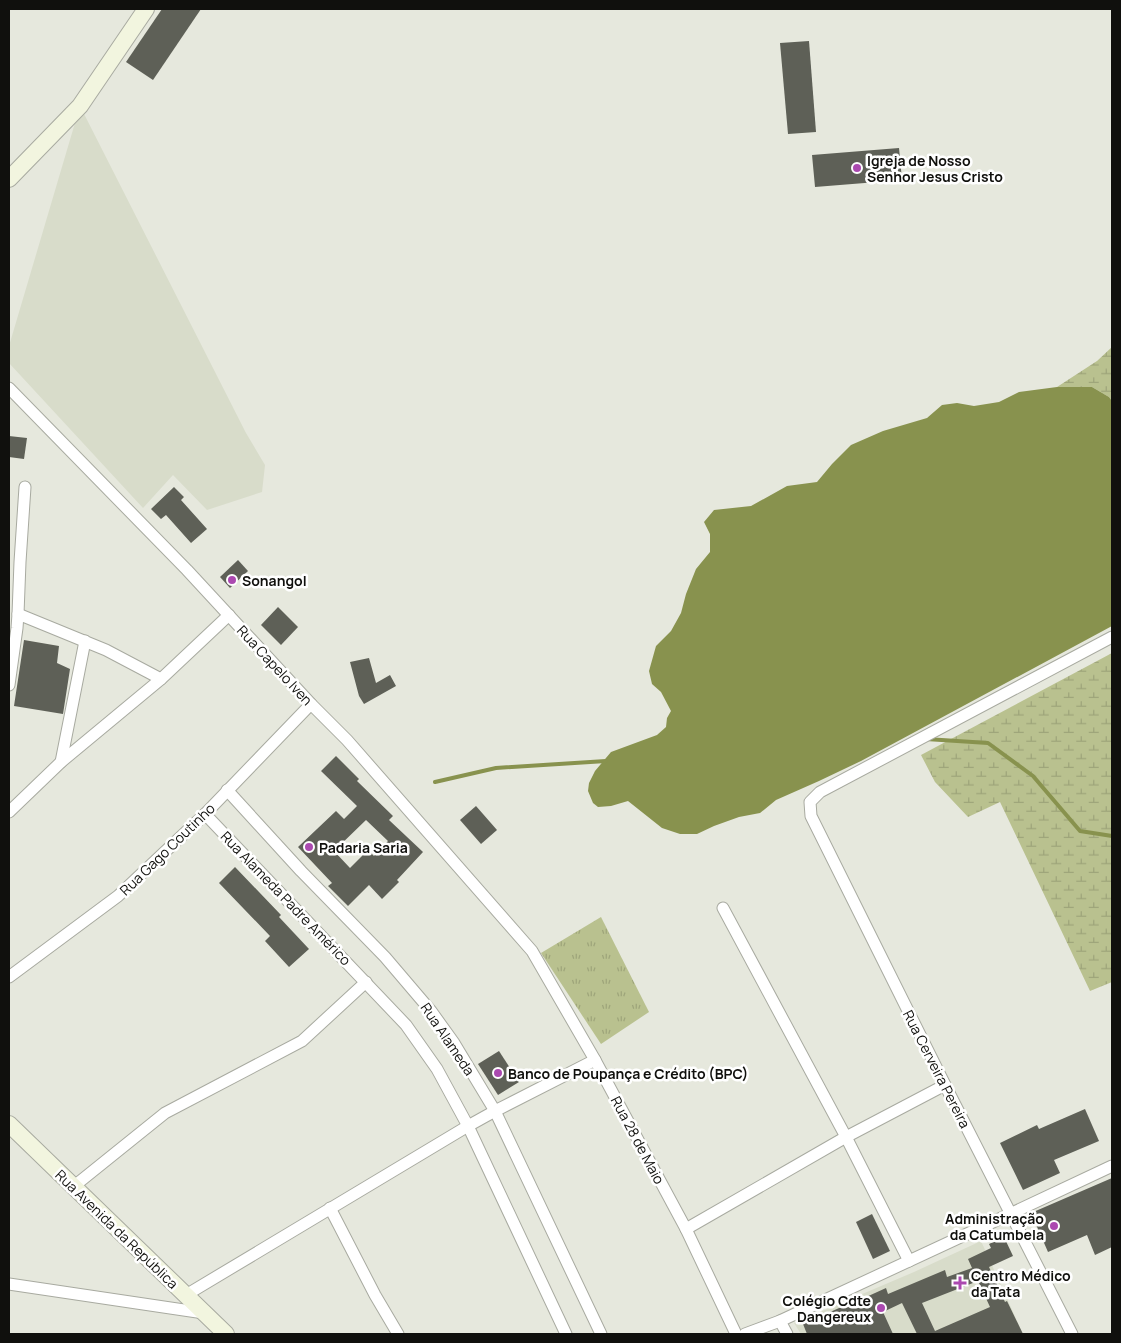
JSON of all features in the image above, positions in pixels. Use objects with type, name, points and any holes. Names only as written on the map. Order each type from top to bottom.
[{"type":"street","points":[[9,179],[80,106],[146,9]]},
{"type":"street","name":"Rua Capelo Iven","points":[[9,388],[347,740],[532,951]]},
{"type":"street","points":[[9,685],[18,628],[25,487]]},
{"type":"street","points":[[18,614],[106,650],[161,679]]},
{"type":"street","points":[[9,812],[61,762],[161,679],[228,615]]},
{"type":"street","name":"Rua Cerveira Pereira","points":[[1068,1333],[811,816],[810,802],[820,792],[1112,637]]},
{"type":"street","points":[[61,762],[85,641]]},
{"type":"street","name":"Rua Gago Coutinho","points":[[9,977],[118,896],[205,814],[311,704]]},
{"type":"street","name":"Rua Alameda","points":[[227,790],[301,871],[386,957],[431,1011],[454,1043],[495,1111],[601,1334]]},
{"type":"street","name":"Rua Alameda Padre Américo","points":[[205,814],[366,982]]},
{"type":"street","points":[[723,908],[846,1136],[909,1261]]},
{"type":"street","name":"Rua 28 de Maio","points":[[532,951],[595,1060],[686,1229],[736,1334]]},
{"type":"street","points":[[73,1187],[165,1113],[302,1041],[366,982]]},
{"type":"street","name":"Rua Alameda","points":[[366,982],[406,1025],[437,1068],[468,1126],[566,1334]]},
{"type":"street","points":[[186,1295],[468,1126],[595,1060]]},
{"type":"street","points":[[686,1229],[846,1136],[945,1085]]},
{"type":"street","name":"Rua Avenida da República","points":[[9,1124],[226,1334]]},
{"type":"street","points":[[746,1334],[780,1321],[1112,1166]]},
{"type":"street","points":[[330,1208],[375,1295],[398,1334]]},
{"type":"street","points":[[9,1284],[204,1313]]},
{"type":"street","points":[[780,1321],[787,1334]]},
{"type":"shaded area","points":[[80,106],[246,433],[265,465],[262,492],[207,510],[173,475],[143,508],[9,363],[9,346]]},
{"type":"shaded area","points":[[1057,387],[1092,387],[1109,397],[1112,401],[1112,626],[861,761],[776,800],[760,813],[739,817],[697,834],[680,834],[662,828],[628,801],[611,806],[598,807],[593,803],[588,791],[589,783],[595,771],[611,752],[657,735],[666,727],[667,718],[671,711],[661,692],[652,684],[649,671],[656,646],[671,631],[681,613],[696,569],[710,552],[710,534],[704,522],[714,510],[751,506],[787,486],[817,482],[851,445],[883,431],[927,418],[942,405],[957,403],[974,406],[999,402],[1019,392]]},
{"type":"shaded area","name":"Colégio Cdte Dangereux","points":[[981,1241],[1023,1334],[801,1334],[794,1323],[914,1272]]},
{"type":"green space","points":[[1112,347],[1112,401],[1109,397],[1092,387],[1057,387],[1097,361]]},
{"type":"green space","points":[[1112,653],[1112,982],[1090,991],[1000,802],[968,817],[935,782],[921,755]]},
{"type":"green space","points":[[601,917],[649,1012],[601,1044],[541,953]]},
{"type":"building","points":[[162,9],[201,9],[153,80],[126,62]]},
{"type":"building","points":[[809,41],[816,132],[788,134],[780,43]]},
{"type":"building","name":"Igreja de Nosso Senhor Jesus Cristo","points":[[899,148],[902,180],[815,187],[812,155]]},
{"type":"building","points":[[9,436],[27,438],[24,459],[9,457]]},
{"type":"building","points":[[174,487],[184,497],[181,500],[207,529],[191,543],[166,515],[161,519],[151,509]]},
{"type":"building","points":[[238,560],[248,571],[230,588],[220,577]]},
{"type":"building","points":[[278,607],[298,627],[281,645],[261,625]]},
{"type":"building","points":[[24,640],[59,646],[57,663],[70,669],[63,714],[14,706]]},
{"type":"building","points":[[369,658],[376,683],[390,675],[396,686],[364,704],[359,696],[350,662]]},
{"type":"building","points":[[336,756],[359,779],[357,781],[393,816],[389,820],[423,852],[397,880],[399,882],[382,899],[369,885],[348,906],[328,886],[332,883],[298,847],[336,811],[344,819],[357,806],[321,771]],"holes":[[[366,820],[388,841],[374,856],[368,850],[350,868],[334,851]]]},
{"type":"building","points":[[476,806],[497,830],[481,844],[460,820]]},
{"type":"building","points":[[235,867],[281,915],[279,917],[309,949],[289,967],[265,941],[270,936],[219,883]]},
{"type":"building","name":"Banco de Poupança e Crédito (BPC)","points":[[499,1051],[519,1082],[498,1095],[478,1064]]},
{"type":"building","points":[[1085,1109],[1099,1141],[1054,1160],[1060,1173],[1023,1190],[1000,1143],[1037,1125],[1039,1129]]},
{"type":"building","points":[[1112,1178],[1112,1247],[1095,1255],[1087,1235],[1048,1252],[1031,1213]]},
{"type":"building","points":[[872,1214],[890,1251],[873,1259],[856,1222]]},
{"type":"building","name":"Colégio Cdte Dangereux","points":[[1004,1237],[1013,1256],[989,1267],[1005,1302],[1007,1301],[1023,1334],[917,1334],[902,1303],[883,1312],[893,1334],[807,1334],[803,1324],[886,1288],[888,1294],[945,1270],[947,1277],[972,1268],[968,1259],[991,1248],[989,1244]],"holes":[[[978,1281],[990,1307],[935,1331],[922,1303]]]},
{"type":"waterway","points":[[926,739],[988,743],[1033,776],[1080,831],[1112,836]]},
{"type":"waterway","points":[[435,782],[496,768],[606,761]]},
{"type":"place","name":"Igreja de Nosso Senhor Jesus Cristo","points":[[857,168]]},
{"type":"place","name":"Sonangol","points":[[232,580]]},
{"type":"place","name":"Padaria Saria","points":[[309,847]]},
{"type":"place","name":"Banco de Poupança e Crédito (BPC)","points":[[498,1073]]},
{"type":"place","name":"Administração da Catumbela","points":[[1054,1226]]},
{"type":"place","name":"Centro Médico da Tata","points":[[960,1283]]},
{"type":"place","name":"Colégio Cdte Dangereux","points":[[881,1308]]}]
